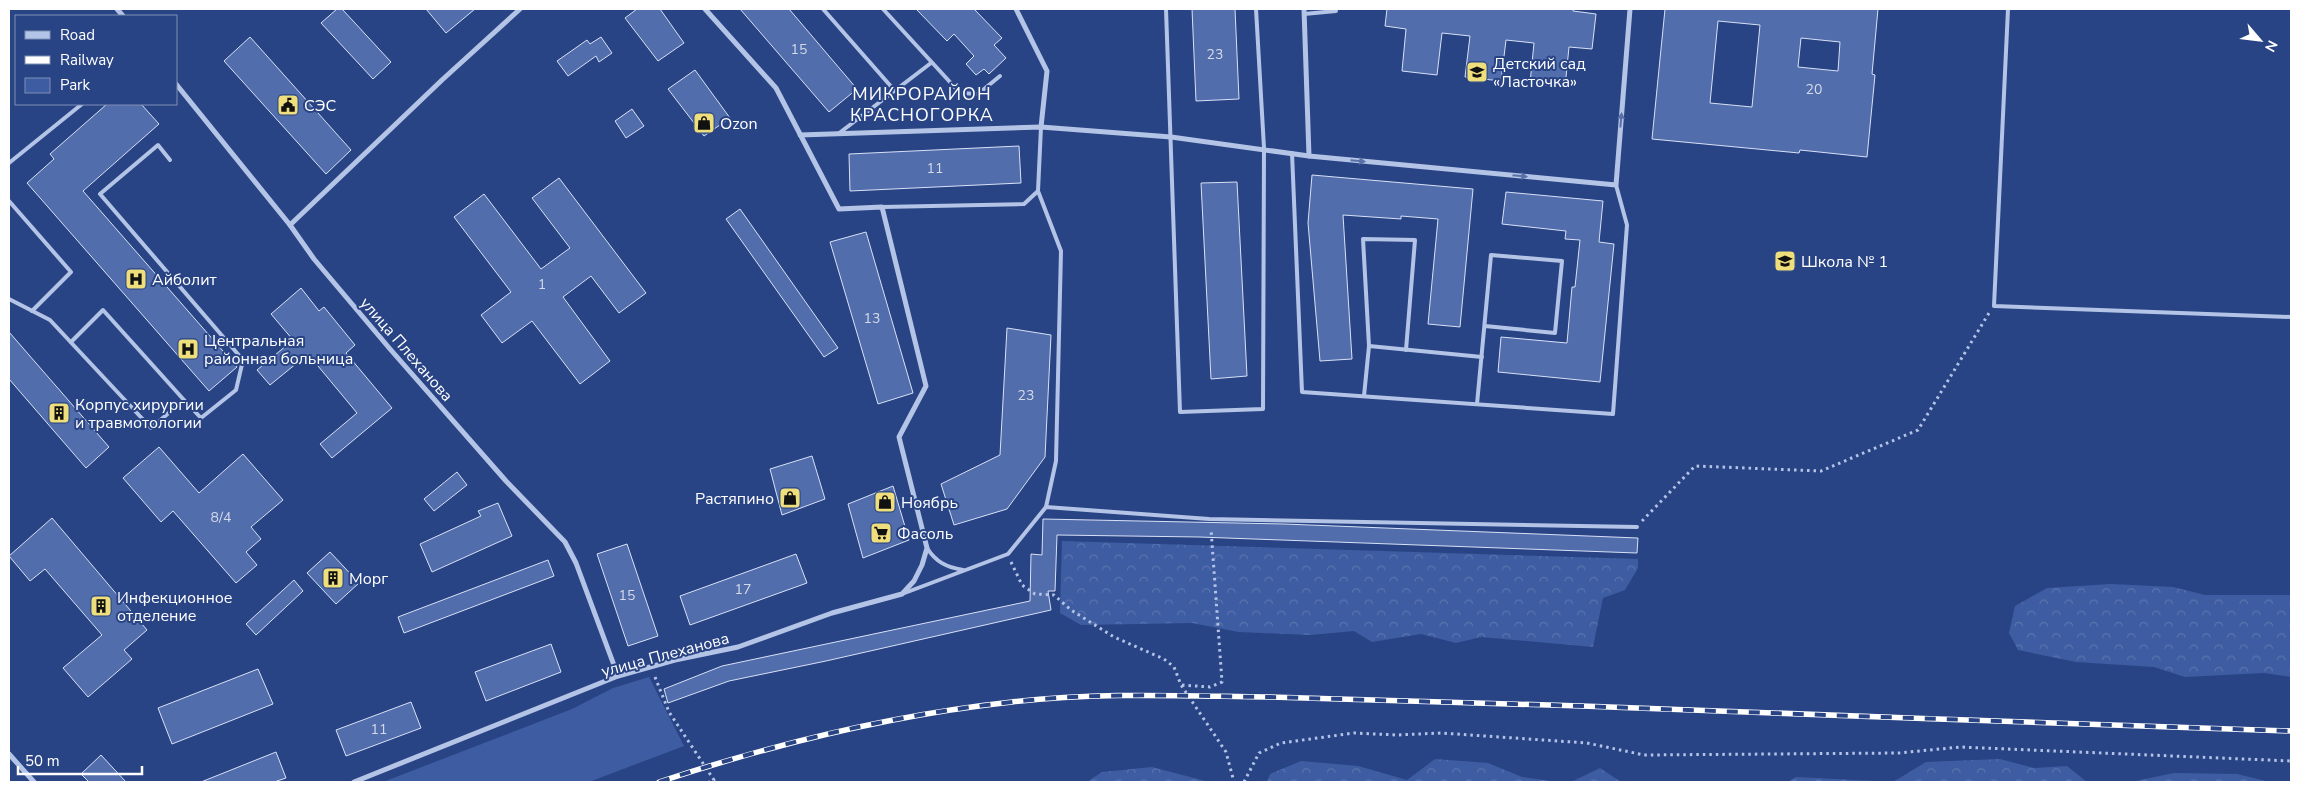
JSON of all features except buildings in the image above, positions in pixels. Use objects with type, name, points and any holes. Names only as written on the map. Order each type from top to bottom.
[{"type":"street","points":[[290,225],[442,80],[520,9]]},
{"type":"street","points":[[706,9],[776,88],[839,209],[882,207],[926,386],[899,437],[927,548],[922,565],[914,581],[902,594]]},
{"type":"street","points":[[1016,9],[1047,71],[1041,127]]},
{"type":"street","points":[[800,135],[1041,127],[1170,137],[1264,148],[1309,156],[1616,185],[1630,9]]},
{"type":"street","points":[[1304,11],[1309,156]]},
{"type":"street","name":"улица Плеханова","points":[[178,86],[290,225],[314,259],[390,349],[506,481],[565,542],[618,676]]},
{"type":"street","name":"улица Плеханова","points":[[354,782],[618,676],[738,647],[832,613],[902,594]]},
{"type":"street","points":[[9,754],[34,782]]},
{"type":"lane","points":[[823,9],[895,91]]},
{"type":"lane","points":[[883,9],[931,64],[960,93],[978,94],[1000,76]]},
{"type":"lane","points":[[1166,9],[1180,412],[1263,409],[1264,148],[1256,9]]},
{"type":"lane","points":[[2008,9],[1994,306],[2291,317]]},
{"type":"lane","points":[[1304,11],[1336,11]]},
{"type":"lane","points":[[838,134],[931,64]]},
{"type":"lane","points":[[9,163],[81,105]]},
{"type":"lane","points":[[902,594],[1008,554],[1046,507],[1056,462],[1061,251],[1038,191],[1041,127]]},
{"type":"lane","points":[[71,342],[103,310],[201,418],[236,390],[244,360],[100,194],[158,145],[170,160]]},
{"type":"lane","points":[[1292,153],[1302,392],[1613,414],[1627,226],[1616,185]]},
{"type":"lane","points":[[882,207],[1024,204],[1038,191]]},
{"type":"lane","points":[[9,202],[71,272],[32,311]]},
{"type":"lane","points":[[1364,396],[1369,346],[1363,239],[1415,240],[1406,350]]},
{"type":"lane","points":[[1477,404],[1482,357],[1484,326],[1491,255],[1562,261],[1556,333],[1484,326]]},
{"type":"lane","points":[[9,299],[50,320],[151,428],[184,400]]},
{"type":"lane","points":[[1369,346],[1482,357]]},
{"type":"lane","points":[[1046,507],[1210,518],[1637,527]]},
{"type":"lane","points":[[927,548],[935,560],[951,568],[965,570]]},
{"type":"path","points":[[1637,527],[1658,502],[1695,466],[1820,471],[1918,430],[1994,306]]},
{"type":"path","points":[[1182,686],[1210,687],[1222,682],[1210,518]]},
{"type":"path","points":[[1008,554],[1022,586],[1035,594],[1054,594],[1071,610],[1114,637],[1164,658],[1174,667],[1182,686],[1226,752],[1234,782]]},
{"type":"path","points":[[651,667],[669,712],[714,780],[709,782]]},
{"type":"path","points":[[1244,782],[1259,753],[1281,742],[1354,732],[1397,735],[1441,733],[1587,743],[1644,755],[1899,753],[1960,747],[2291,761]]},
{"type":"green space","points":[[1062,541],[1638,559],[1638,568],[1625,590],[1603,598],[1593,647],[1481,637],[1456,643],[1421,634],[1372,642],[1354,631],[1310,635],[1239,632],[1192,623],[1081,625],[1060,613]]},
{"type":"green space","points":[[2111,584],[2173,587],[2205,595],[2291,595],[2291,677],[2264,673],[2185,677],[2154,667],[2076,662],[2018,650],[2009,633],[2015,606],[2047,588]]},
{"type":"green space","points":[[649,677],[684,746],[589,782],[383,782],[572,709],[613,688]]},
{"type":"green space","points":[[1435,759],[1488,763],[1522,777],[1557,782],[1267,782],[1270,774],[1301,761],[1358,766],[1407,780]]},
{"type":"green space","points":[[2000,759],[2034,768],[2067,766],[2087,782],[1893,782],[1926,762]]},
{"type":"green space","points":[[1152,767],[1209,782],[1087,782],[1102,772]]},
{"type":"green space","points":[[1600,768],[1621,782],[1571,782]]},
{"type":"green space","points":[[2174,773],[2237,774],[2270,782],[2131,782]]},
{"type":"green space","points":[[1796,777],[1893,782],[1788,782]]},
{"type":"railway","points":[[659,782],[789,743],[877,723],[1012,702],[1076,697],[1268,697],[2291,731]]},
{"type":"place","name":"Детский сад «Ласточка»","points":[[1477,72]]},
{"type":"place","name":"СЭС","points":[[288,105]]},
{"type":"place","name":"Ozon","points":[[704,123]]},
{"type":"place","name":"Школа № 1","points":[[1785,261]]},
{"type":"place","name":"Айболит","points":[[136,279]]},
{"type":"place","name":"Центральная районная больница","points":[[188,349]]},
{"type":"place","name":"Корпус хирургии и травмотологии","points":[[59,413]]},
{"type":"place","name":"Растяпино","points":[[790,498]]},
{"type":"place","name":"Ноябрь","points":[[885,502]]},
{"type":"place","name":"Фасоль","points":[[881,533]]},
{"type":"place","name":"Морг","points":[[333,578]]},
{"type":"place","name":"Инфекционное отделение","points":[[101,606]]},
{"type":"district","name":"МИКРОРАЙОН КРАСНОГОРКА","points":[[922,104]]}]
